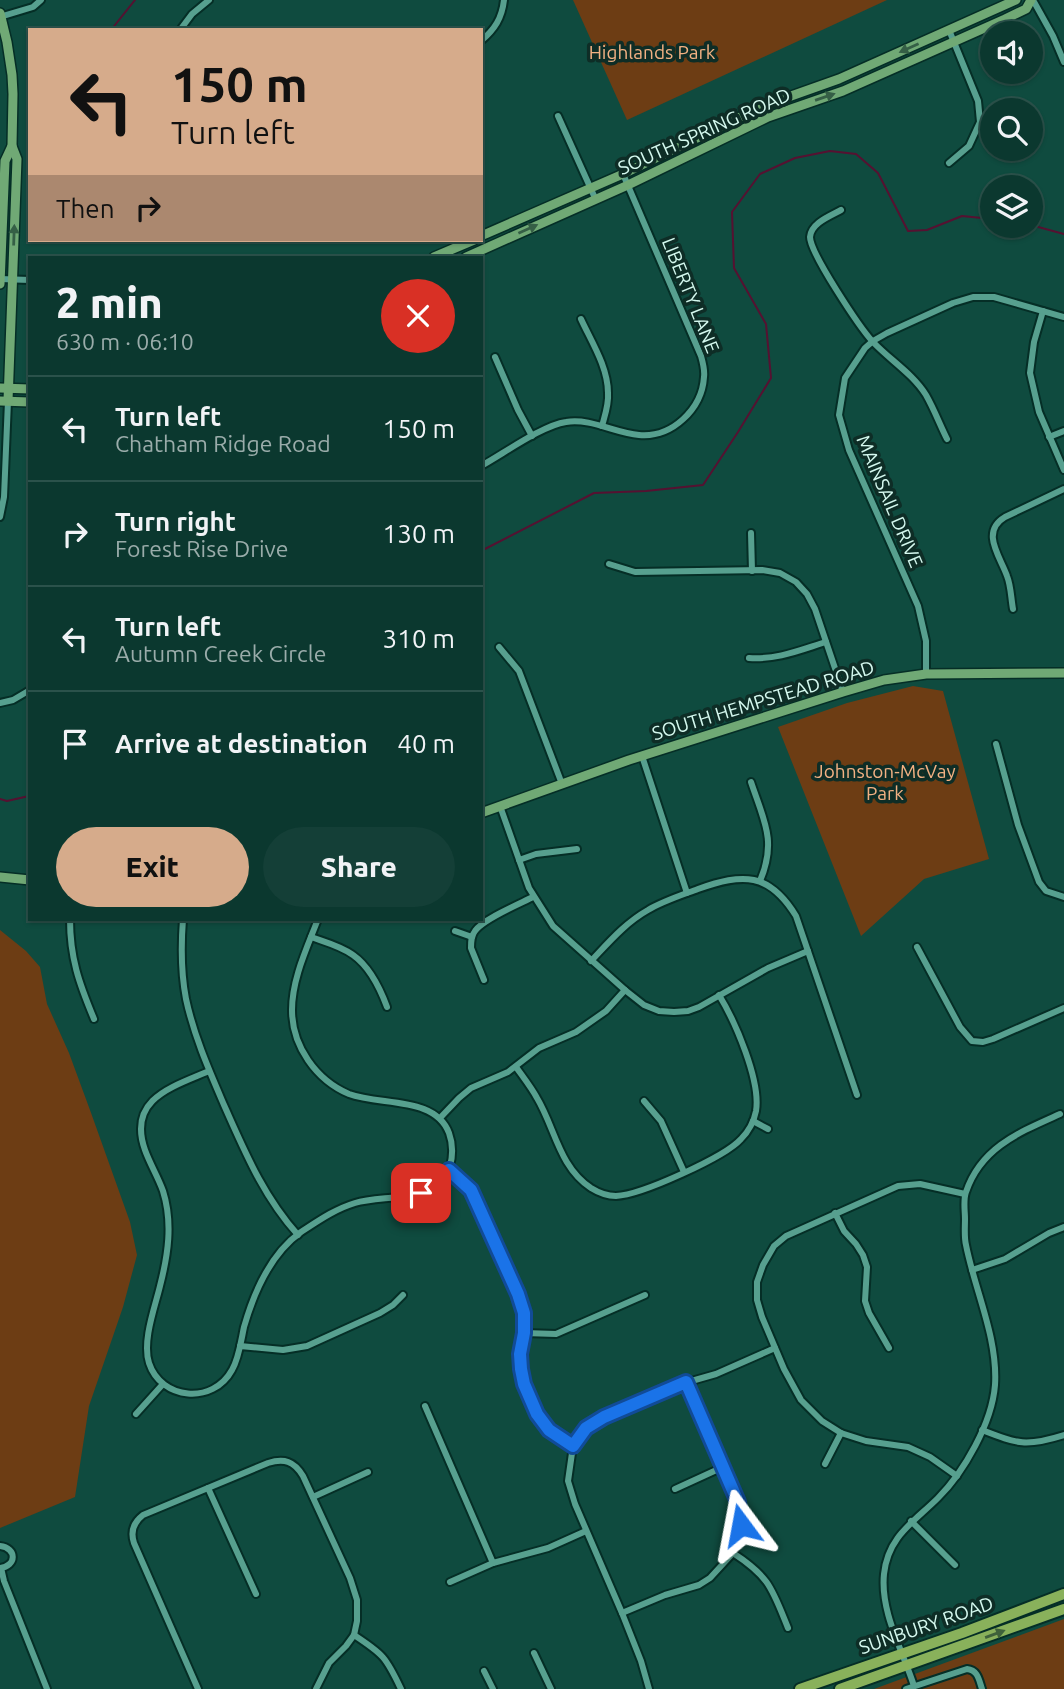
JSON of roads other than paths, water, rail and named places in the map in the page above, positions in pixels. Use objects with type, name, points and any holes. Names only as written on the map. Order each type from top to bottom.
[{"type":"main road","name":"SOUTH SPRING ROAD","points":[[483,235],[622,174],[763,106],[839,79],[1016,0]]},
{"type":"main road","name":"SOUTH SPRING ROAD","points":[[468,256],[628,185],[768,117],[843,91],[1026,9],[1032,0]]},
{"type":"main road","points":[[0,16],[8,42],[13,117],[12,146],[5,162],[0,281]]},
{"type":"main road","points":[[12,146],[17,159],[13,280],[4,401],[28,402]]},
{"type":"main road","points":[[499,229],[504,240]]},
{"type":"main road","points":[[436,256],[469,242]]},
{"type":"main road","points":[[4,388],[28,389]]},
{"type":"main road","name":"SOUTH HEMPSTEAD ROAD","points":[[483,812],[642,756],[884,680],[926,674],[1064,673]]},
{"type":"main road","points":[[0,877],[28,880]]},
{"type":"main road","name":"SUNBURY ROAD","points":[[800,1689],[1064,1594]]},
{"type":"main road","name":"SUNBURY ROAD","points":[[844,1687],[1064,1609]]},
{"type":"main road","points":[[907,1664],[911,1658],[955,1642],[975,1628]]},
{"type":"main road","points":[[844,1687],[864,1671],[900,1658],[903,1653]]},
{"type":"street","points":[[0,16],[33,7],[41,0]]},
{"type":"street","points":[[182,28],[192,14],[209,0]]},
{"type":"street","points":[[483,39],[499,21],[504,0]]},
{"type":"street","points":[[1032,0],[1053,36],[1064,62]]},
{"type":"street","points":[[949,30],[978,100],[980,122],[973,141],[949,163]]},
{"type":"street","points":[[558,116],[595,198]]},
{"type":"street","name":"LIBERTY LANE","points":[[483,465],[553,425],[575,421],[646,435],[669,429],[696,405],[705,376],[701,356],[622,174]]},
{"type":"street","points":[[841,210],[806,234],[845,303],[873,341],[926,395],[947,439]]},
{"type":"street","points":[[0,281],[28,281]]},
{"type":"street","name":"MAINSAIL DRIVE","points":[[926,674],[926,641],[919,606],[849,450],[839,415],[845,378],[865,348],[887,332],[974,296],[994,297],[1064,317]]},
{"type":"street","points":[[1043,311],[1034,342],[1030,373],[1039,412],[1064,470]]},
{"type":"street","points":[[581,319],[607,382],[609,395],[602,426]]},
{"type":"street","points":[[495,357],[532,436]]},
{"type":"street","points":[[0,517],[4,497],[4,401]]},
{"type":"street","points":[[1049,437],[1064,431]]},
{"type":"street","points":[[1013,608],[1009,579],[993,543],[993,528],[1004,517],[1064,489]]},
{"type":"street","points":[[751,533],[752,571]]},
{"type":"street","points":[[609,564],[635,572],[780,573],[796,582],[815,609],[843,692]]},
{"type":"street","points":[[749,658],[782,656],[826,642]]},
{"type":"street","points":[[499,647],[519,671],[562,784]]},
{"type":"street","points":[[0,703],[13,700],[28,691]]},
{"type":"street","points":[[996,744],[1018,825],[1039,883],[1046,891],[1064,897]]},
{"type":"street","points":[[642,756],[687,893]]},
{"type":"street","points":[[751,782],[768,836],[768,859],[760,881]]},
{"type":"street","points":[[500,806],[533,897],[553,926],[645,1005],[659,1011],[688,1011],[768,968],[808,951]]},
{"type":"street","points":[[519,860],[536,854],[577,849]]},
{"type":"street","points":[[592,961],[626,925],[648,909],[732,878],[760,881],[786,899],[796,916],[858,1095]]},
{"type":"street","points":[[484,980],[471,948],[474,932],[483,924],[533,897]]},
{"type":"street","points":[[70,921],[71,952],[94,1018]]},
{"type":"street","points":[[183,921],[181,965],[193,1029],[257,1179],[298,1235]]},
{"type":"street","points":[[209,1071],[167,1089],[153,1099],[143,1113],[140,1132],[163,1193],[168,1215],[169,1244],[150,1329],[147,1355],[152,1371],[163,1384],[188,1395],[212,1390],[233,1370],[248,1312],[265,1273],[298,1235],[329,1214],[356,1203],[421,1193],[434,1186],[449,1170],[452,1143],[440,1118],[419,1107],[351,1094],[333,1085],[303,1053],[295,1034],[293,990],[317,921]]},
{"type":"street","points":[[455,930],[472,937]]},
{"type":"street","points":[[311,937],[352,954],[365,965],[387,1007]]},
{"type":"street","points":[[917,947],[960,1027],[972,1041],[993,1039],[1064,1008]]},
{"type":"street","points":[[440,1118],[471,1088],[516,1067],[539,1048],[576,1032],[606,1011],[625,990]]},
{"type":"street","points":[[516,1067],[537,1098],[571,1170],[600,1193],[614,1196],[648,1188],[720,1156],[740,1141],[753,1121],[756,1092],[753,1077],[735,1023],[719,995]]},
{"type":"street","points":[[644,1101],[661,1121],[684,1172]]},
{"type":"street","points":[[915,1686],[888,1612],[884,1573],[896,1540],[911,1521],[957,1476],[969,1457],[989,1412],[995,1386],[993,1349],[965,1243],[965,1194],[982,1161],[1007,1139],[1060,1114]]},
{"type":"street","points":[[753,1121],[768,1129]]},
{"type":"street","points":[[449,1170],[471,1190],[518,1294],[524,1313],[520,1354],[524,1384],[537,1414],[549,1430],[573,1446]]},
{"type":"street","points":[[957,1476],[930,1457],[908,1447],[866,1441],[841,1433],[822,1421],[801,1400],[784,1369],[757,1300],[757,1282],[774,1246],[786,1236],[898,1186],[920,1184],[965,1194]]},
{"type":"street","points":[[835,1213],[844,1231],[863,1255],[867,1268],[865,1301],[889,1348]]},
{"type":"street","points":[[972,1270],[1005,1259],[1064,1227]]},
{"type":"street","points":[[240,1346],[283,1350],[307,1346],[380,1313],[393,1306],[403,1295]]},
{"type":"street","points":[[524,1333],[556,1334],[645,1295]]},
{"type":"street","points":[[649,1689],[622,1613],[575,1504],[568,1481],[573,1446],[586,1428],[604,1417],[775,1348]]},
{"type":"street","points":[[622,1613],[665,1595],[699,1585],[710,1578],[733,1553],[741,1525],[738,1502],[686,1382]]},
{"type":"street","points":[[136,1414],[163,1384]]},
{"type":"street","points":[[425,1406],[493,1563]]},
{"type":"street","points":[[982,1430],[1018,1443],[1030,1444],[1064,1435]]},
{"type":"street","points":[[825,1464],[841,1433]]},
{"type":"street","points":[[198,1689],[132,1537],[133,1527],[143,1515],[268,1463],[282,1460],[289,1461],[299,1469],[350,1578],[357,1600],[354,1635],[329,1663],[316,1689]]},
{"type":"street","points":[[675,1489],[723,1468]]},
{"type":"street","points":[[313,1497],[368,1472]]},
{"type":"street","points":[[208,1488],[256,1594]]},
{"type":"street","points":[[911,1521],[954,1564]]},
{"type":"street","points":[[450,1582],[493,1563],[548,1548],[586,1531]]},
{"type":"street","points":[[0,1546],[7,1547],[12,1552],[11,1563],[1,1568],[4,1581],[47,1689]]},
{"type":"street","points":[[733,1553],[765,1578],[788,1628]]},
{"type":"street","points":[[354,1635],[384,1657],[401,1689]]},
{"type":"street","points":[[534,1653],[551,1689]]},
{"type":"street","points":[[906,1689],[967,1669],[977,1674],[982,1689]]},
{"type":"street","points":[[484,1671],[493,1689]]},
{"type":"waterway","points":[[113,28],[135,0]]},
{"type":"waterway","points":[[483,550],[594,493],[703,485],[771,378],[766,324],[734,268],[732,212],[760,174],[795,158],[830,151],[856,154],[878,173],[908,231],[927,230],[962,216],[980,218]]},
{"type":"waterway","points":[[1043,228],[1064,234]]},
{"type":"waterway","points":[[0,799],[7,801],[28,796]]},
{"type":"park label","name":"Highlands Park","points":[[652,52]]},
{"type":"park label","name":"Johnston-McVay Park","points":[[885,782]]}]
